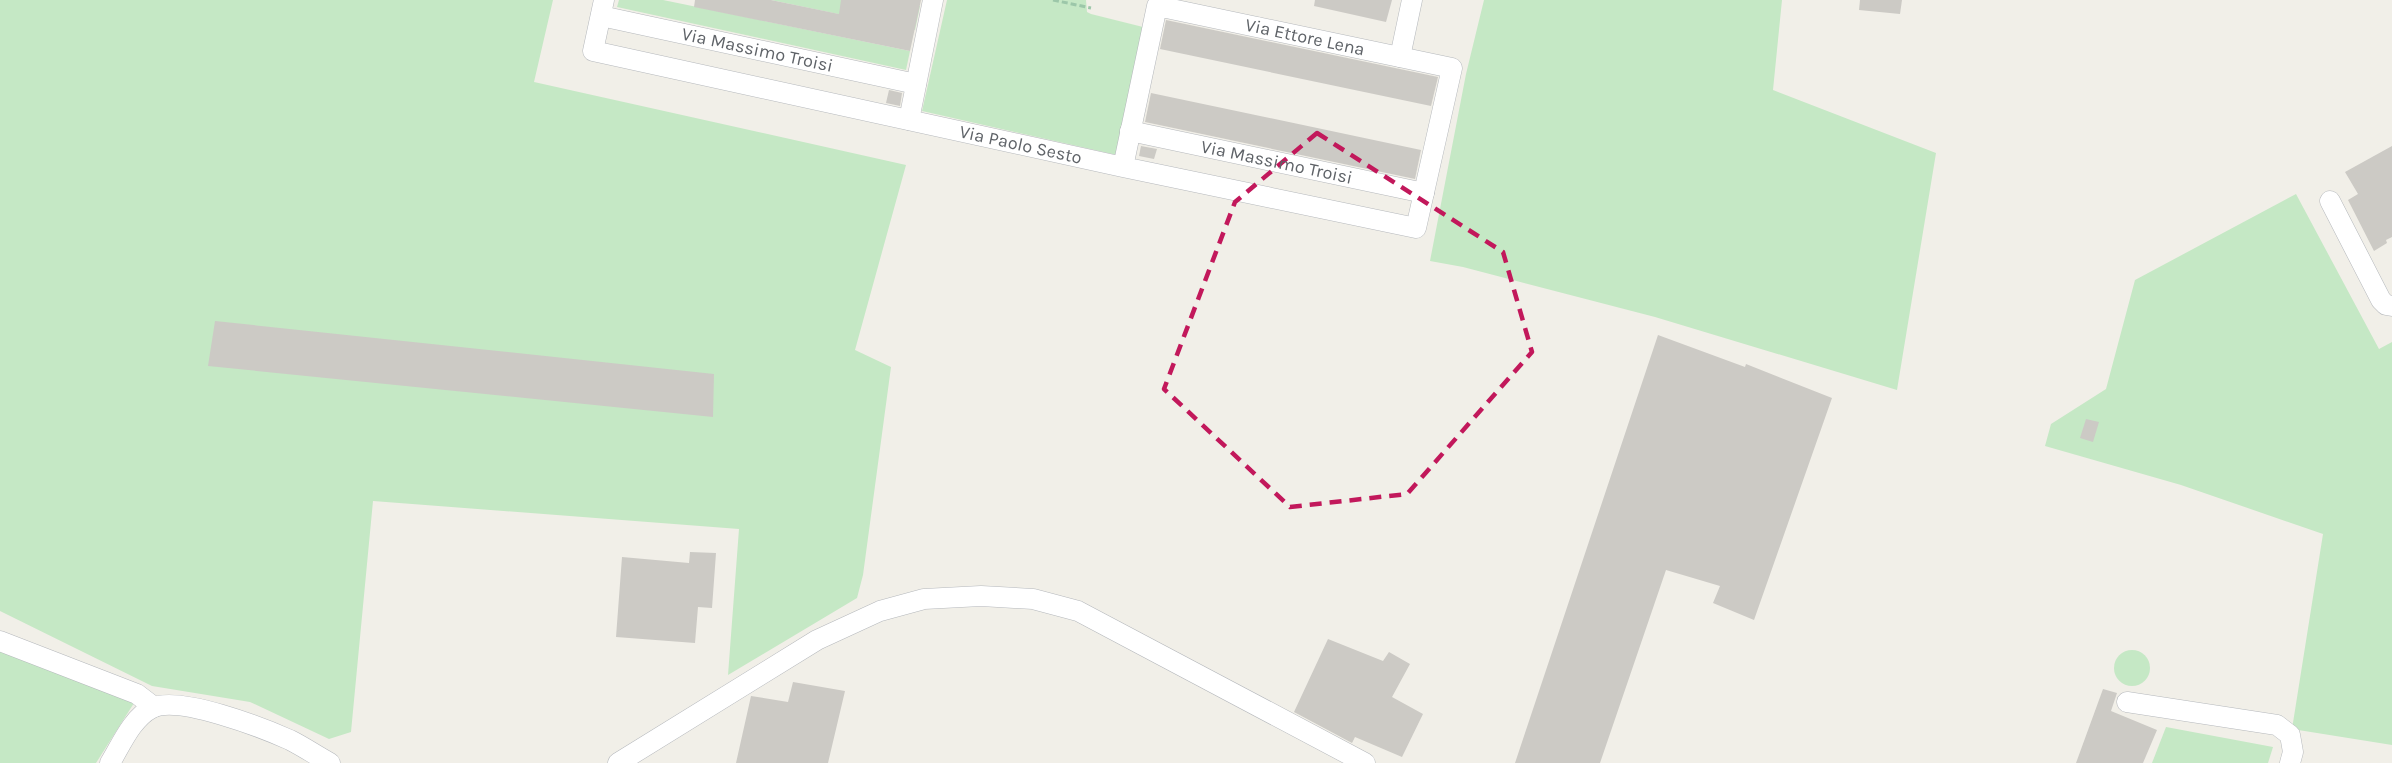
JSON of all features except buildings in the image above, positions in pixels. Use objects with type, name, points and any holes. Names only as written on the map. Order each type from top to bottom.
[{"type":"street","points":[[909,120],[933,0]]},
{"type":"street","points":[[1400,57],[1412,0]]},
{"type":"street","name":"Via Ettore Lena","points":[[1130,131],[1157,6],[1400,57],[1452,68],[1424,193]]},
{"type":"street","name":"Via Massimo Troisi","points":[[602,8],[916,84]]},
{"type":"street","name":"Via Paolo Sesto","points":[[602,8],[593,51],[1123,167],[1416,228],[1424,193]]},
{"type":"street","points":[[1123,167],[1130,131]]},
{"type":"street","name":"Via Massimo Troisi","points":[[1130,131],[1424,193]]},
{"type":"street","points":[[2330,201],[2381,300],[2386,305],[2392,306]]},
{"type":"street","points":[[618,763],[817,640],[870,616],[924,599],[981,596],[1033,598],[1078,611],[1365,763]]},
{"type":"street","points":[[0,641],[137,694],[154,707]]},
{"type":"street","points":[[2127,702],[2277,725],[2290,735],[2293,752],[2290,763]]},
{"type":"street","points":[[110,763],[138,719],[154,707],[179,706],[258,726],[292,741],[330,763]]},
{"type":"path","points":[[1053,0],[1091,8]]},
{"type":"highlighted area","points":[[1317,133],[1503,252],[1532,352],[1407,494],[1290,507],[1164,389],[1235,202]]},
{"type":"green space","points":[[0,0],[553,0],[534,82],[906,165],[855,350],[891,367],[863,575],[857,598],[728,675],[739,529],[373,501],[351,732],[329,739],[250,702],[152,686],[0,611]]},
{"type":"green space","points":[[619,0],[663,0],[910,51],[906,70],[617,7]]},
{"type":"green space","points":[[771,0],[893,0],[920,6],[915,30]]},
{"type":"green space","points":[[947,0],[1086,0],[1087,12],[1091,14],[1143,27],[1117,155],[922,111]]},
{"type":"green space","points":[[1484,0],[1782,0],[1773,90],[1936,153],[1897,390],[1655,317],[1463,267],[1430,261],[1466,74]]},
{"type":"green space","points":[[2296,194],[2379,349],[2392,342],[2392,745],[2292,729],[2323,534],[2181,485],[2045,446],[2051,424],[2106,389],[2135,280]]},
{"type":"green space","points":[[0,646],[134,703],[96,763],[0,763]]},
{"type":"green space","points":[[2132,650],[2145,655],[2150,668],[2145,681],[2132,686],[2119,681],[2114,668],[2119,655]]},
{"type":"green space","points":[[2166,727],[2273,747],[2268,763],[2152,763]]}]
